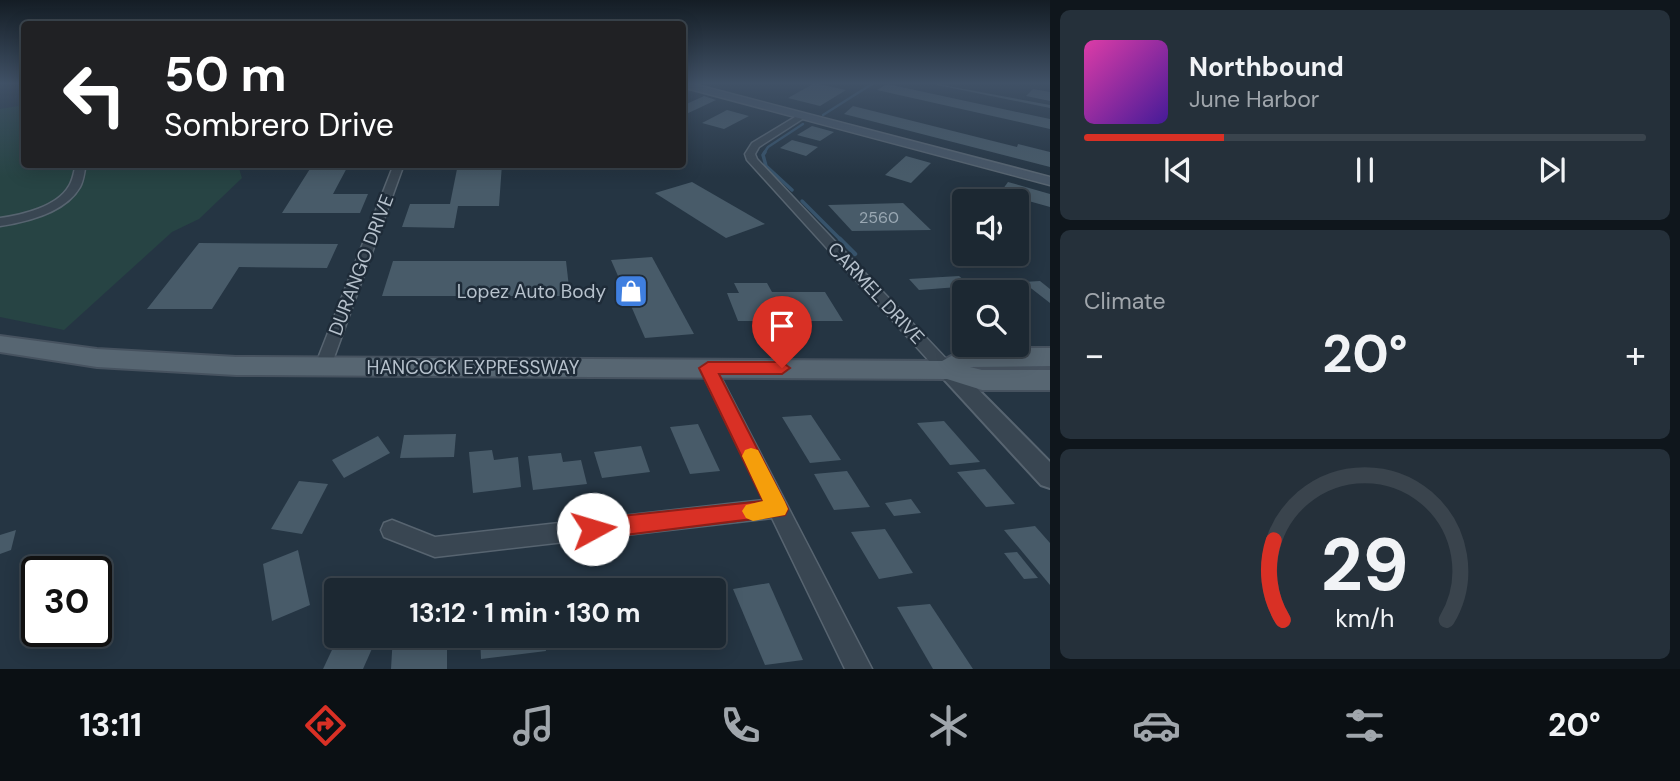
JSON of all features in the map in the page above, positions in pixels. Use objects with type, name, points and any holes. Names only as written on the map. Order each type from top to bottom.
[{"type":"main road","points":[[800,115],[1050,181]]},
{"type":"main road","name":"HANCOCK EXPRESSWAY","points":[[0,344],[97,358],[160,363],[947,370],[982,380],[1050,380]]},
{"type":"main road","name":"HANCOCK EXPRESSWAY","points":[[947,370],[966,357],[1050,357]]},
{"type":"street","name":"CARMEL DRIVE","points":[[803,116],[755,145],[751,154],[752,160],[1050,478]]},
{"type":"street","points":[[0,222],[13,221],[49,207],[74,188],[80,168]]},
{"type":"street","name":"DURANGO DRIVE","points":[[323,366],[397,168]]},
{"type":"street","points":[[708,368],[859,669]]},
{"type":"street","points":[[392,530],[435,547],[778,509]]},
{"type":"green space","points":[[0,115],[21,115],[21,168],[239,168],[242,178],[199,219],[172,232],[64,330],[0,317]]},
{"type":"building","points":[[717,115],[749,116],[724,129],[702,123]]},
{"type":"building","points":[[849,115],[890,115],[1017,147],[1018,144],[1050,152],[1050,167]]},
{"type":"building","points":[[989,115],[1032,115],[1050,119],[1050,129]]},
{"type":"building","points":[[812,126],[834,132],[820,141],[797,135]]},
{"type":"building","points":[[792,140],[818,147],[806,156],[780,148]]},
{"type":"building","points":[[906,156],[931,163],[911,183],[885,175]]},
{"type":"building","points":[[310,168],[347,168],[333,194],[368,194],[360,213],[282,213]]},
{"type":"building","points":[[457,168],[502,168],[499,206],[458,206],[454,228],[402,227],[410,204],[450,204]]},
{"type":"building","points":[[692,182],[765,224],[726,238],[655,193]]},
{"type":"building","points":[[1008,182],[1050,194],[1050,207],[1029,201],[1029,189],[1003,189]]},
{"type":"building","points":[[903,203],[931,230],[852,231],[828,205]]},
{"type":"building","points":[[199,243],[338,244],[327,268],[239,267],[212,309],[147,309]]},
{"type":"building","points":[[652,257],[694,334],[645,338],[611,260]]},
{"type":"building","points":[[393,261],[566,261],[570,296],[382,296]]},
{"type":"building","points":[[959,276],[964,280],[952,280],[952,287],[919,290],[909,279]]},
{"type":"building","points":[[1040,281],[1050,289],[1050,303],[1029,287],[1029,282]]},
{"type":"building","points":[[734,283],[767,283],[772,292],[825,292],[843,321],[738,321],[727,293],[739,293]]},
{"type":"building","points":[[811,415],[841,460],[810,463],[782,417]]},
{"type":"building","points":[[944,421],[980,462],[950,465],[917,423]]},
{"type":"building","points":[[698,424],[720,471],[690,474],[670,427]]},
{"type":"building","points":[[456,434],[454,457],[400,458],[404,435]]},
{"type":"building","points":[[378,436],[390,453],[344,478],[332,460]]},
{"type":"building","points":[[641,446],[650,472],[602,478],[594,452]]},
{"type":"building","points":[[492,450],[494,460],[518,457],[521,487],[473,493],[469,452]]},
{"type":"building","points":[[561,453],[563,462],[581,460],[587,484],[533,490],[528,456]]},
{"type":"building","points":[[985,469],[1015,504],[986,507],[957,472]]},
{"type":"building","points":[[847,471],[870,507],[834,510],[814,474]]},
{"type":"building","points":[[299,481],[328,484],[302,534],[271,529]]},
{"type":"building","points":[[911,499],[921,513],[894,516],[885,503]]},
{"type":"building","points":[[1035,526],[1050,543],[1050,585],[1004,530]]},
{"type":"building","points":[[885,529],[913,573],[879,579],[851,532]]},
{"type":"building","points":[[16,530],[11,550],[0,554],[0,535]]},
{"type":"building","points":[[298,550],[310,605],[272,621],[263,564]]},
{"type":"building","points":[[1017,552],[1038,578],[1024,579],[1004,553]]},
{"type":"building","points":[[769,583],[803,660],[765,665],[733,589]]},
{"type":"building","points":[[930,604],[973,669],[933,669],[897,607]]},
{"type":"building","points":[[333,648],[372,648],[363,669],[323,669]]},
{"type":"building","points":[[392,648],[454,648],[447,649],[447,669],[391,669]]},
{"type":"building","points":[[481,648],[546,648],[546,651],[481,659]]},
{"type":"waterway","points":[[764,153],[768,147],[803,124]]},
{"type":"waterway","points":[[765,152],[763,155],[766,166],[792,190]]},
{"type":"waterway","points":[[802,201],[855,254]]},
{"type":"slow traffic","points":[[751,456],[778,509],[753,511]]},
{"type":"place","name":"Lopez Auto Body","points":[[631,291]]},
{"type":"route","points":[[593,529],[778,509],[708,368],[782,368]]}]
